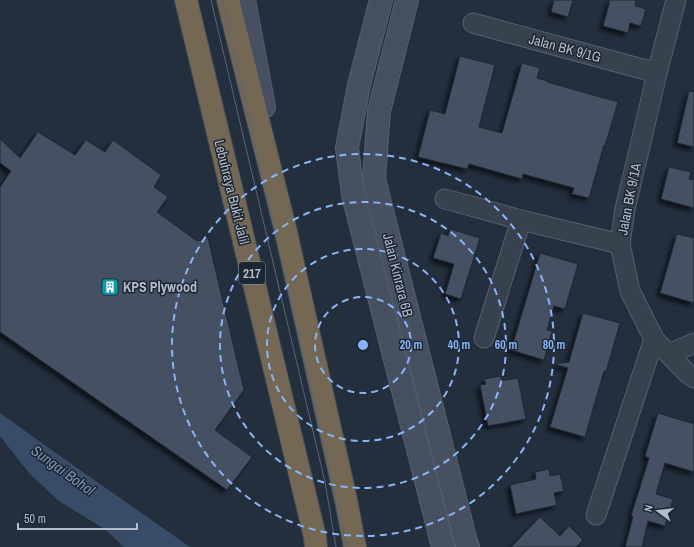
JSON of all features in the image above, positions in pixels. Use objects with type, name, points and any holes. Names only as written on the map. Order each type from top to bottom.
[{"type":"highway","name":"Lebuhraya Bukit Jalil","points":[[186,0],[315,537],[316,547]]},
{"type":"highway","points":[[228,0],[285,228],[346,500],[355,547]]},
{"type":"street","points":[[244,0],[285,228]]},
{"type":"street","name":"Jalan Kinrara 6B","points":[[381,0],[359,85],[348,148],[350,171],[353,195],[443,547]]},
{"type":"street","name":"Jalan Kinrara 6B","points":[[408,0],[379,111],[374,179],[468,547]]},
{"type":"street","name":"Jalan BK 9/1A","points":[[676,0],[657,73],[626,209],[620,244],[630,291],[654,339],[687,373],[694,378]]},
{"type":"street","name":"Jalan BK 9/1G","points":[[473,23],[657,73]]},
{"type":"street","points":[[445,199],[521,220],[620,244]]},
{"type":"street","points":[[484,338],[521,220]]},
{"type":"street","points":[[596,515],[654,339]]},
{"type":"street","points":[[669,354],[694,343]]},
{"type":"water","name":"Sungai Bohol","points":[[0,413],[190,547],[124,547],[106,530],[59,501],[29,473],[0,436]]},
{"type":"building","points":[[554,0],[573,0],[568,17],[551,12]]},
{"type":"building","points":[[610,0],[636,0],[635,6],[646,9],[641,26],[630,23],[628,33],[603,26]]},
{"type":"building","points":[[460,56],[495,65],[479,127],[502,133],[522,63],[540,68],[537,78],[618,102],[589,198],[572,194],[574,188],[523,174],[522,179],[469,164],[467,169],[418,157],[430,110],[445,114]]},
{"type":"building","points":[[689,91],[694,92],[694,147],[677,143]]},
{"type":"building","name":"KPS Plywood","points":[[38,132],[75,155],[86,140],[105,152],[113,140],[161,175],[154,187],[168,197],[157,212],[197,241],[208,238],[244,390],[215,430],[252,457],[227,490],[0,332],[0,187],[11,171],[0,163],[0,139],[20,158]]},
{"type":"building","points":[[669,167],[691,172],[689,179],[694,180],[694,208],[661,199]]},
{"type":"building","points":[[450,229],[480,238],[461,299],[445,294],[454,264],[433,258],[441,233],[448,236]]},
{"type":"building","points":[[677,234],[694,238],[694,303],[660,293]]},
{"type":"building","points":[[540,253],[578,264],[565,309],[554,306],[547,330],[552,331],[544,360],[511,350]]},
{"type":"building","points":[[583,313],[620,323],[606,372],[604,371],[585,437],[550,427],[568,368],[554,364],[569,362]]},
{"type":"building","points":[[501,376],[501,381],[518,378],[526,419],[488,426],[480,385],[486,384],[484,379]]},
{"type":"building","points":[[658,413],[694,424],[694,472],[665,463],[656,494],[673,499],[665,526],[648,521],[642,547],[625,547],[633,517],[631,516],[649,458],[645,456]]},
{"type":"building","points":[[549,469],[550,476],[560,474],[564,491],[554,493],[557,505],[516,514],[510,485],[536,479],[535,472]]},
{"type":"building","points":[[540,517],[560,536],[569,526],[583,540],[576,547],[511,547]]},
{"type":"tram line","points":[[211,0],[325,482],[336,547]]},
{"type":"tram line","points":[[222,0],[345,537],[346,547]]},
{"type":"place","name":"KPS Plywood","points":[[110,287]]}]
